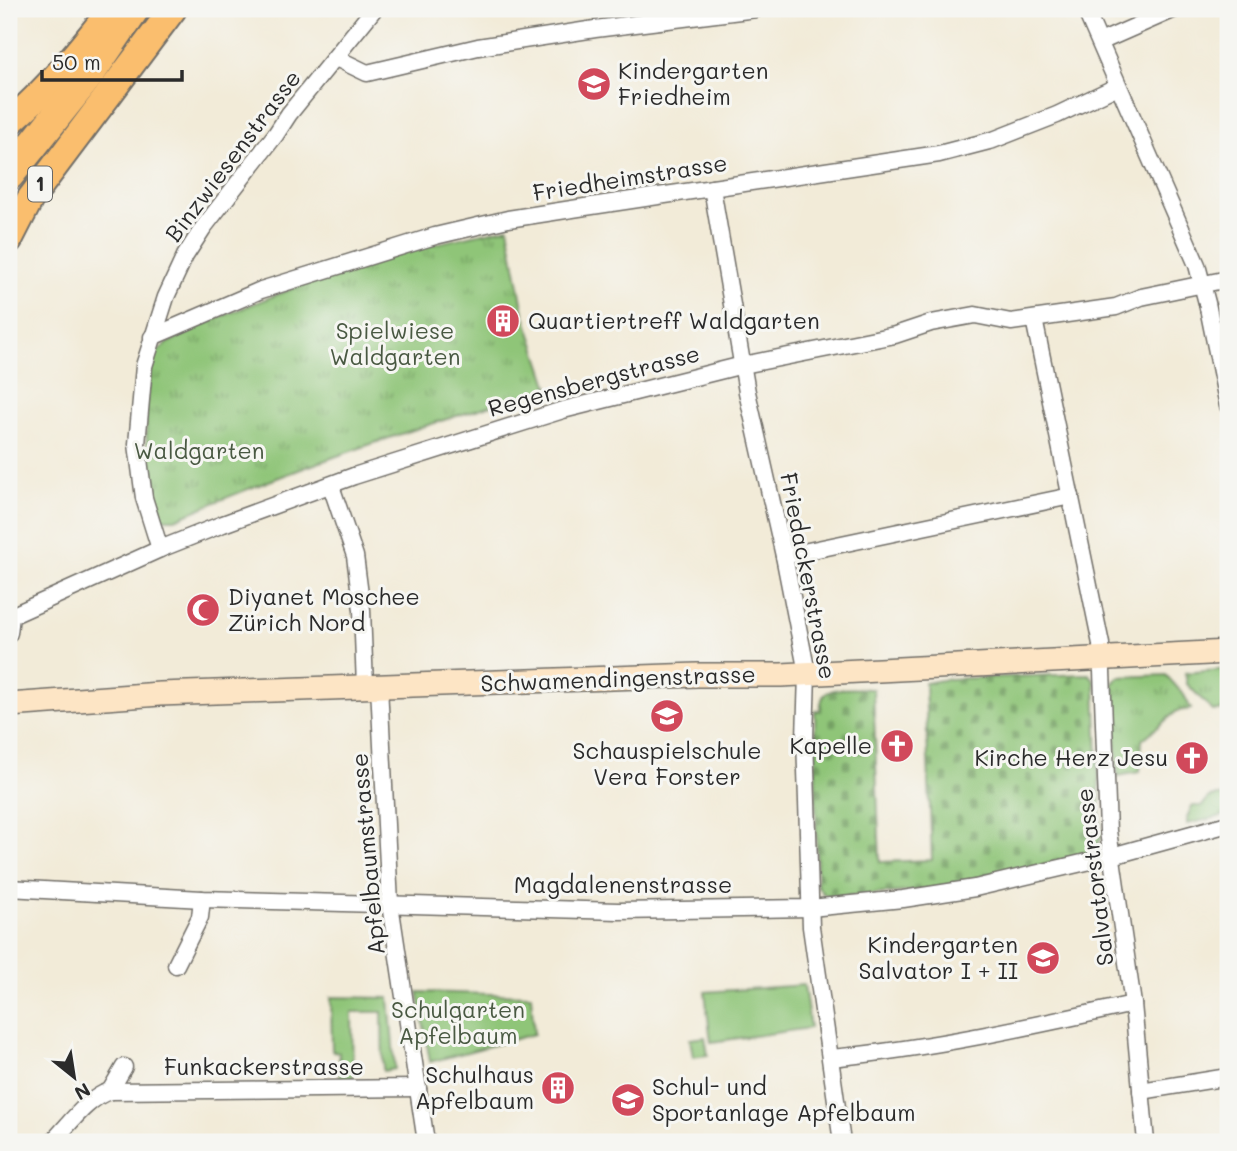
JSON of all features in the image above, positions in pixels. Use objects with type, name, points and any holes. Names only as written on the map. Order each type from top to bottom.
[{"type":"highway","points":[[9,175],[88,76],[134,9]]},
{"type":"main road","points":[[9,123],[33,103],[113,9]]},
{"type":"main road","name":"1","points":[[9,240],[30,199],[173,9]]},
{"type":"street","name":"Binzwiesenstrasse","points":[[160,549],[144,498],[137,444],[143,378],[152,337],[171,284],[203,228],[289,114],[374,9]]},
{"type":"street","points":[[336,58],[367,73],[478,47],[622,25],[756,9]]},
{"type":"street","points":[[1085,9],[1192,253],[1203,286],[1228,406]]},
{"type":"street","points":[[1100,42],[1175,9]]},
{"type":"street","name":"Friedheimstrasse","points":[[152,337],[261,290],[435,236],[508,219],[939,154],[993,140],[1057,115],[1118,86]]},
{"type":"street","name":"Friedackerstrasse","points":[[712,188],[749,404],[784,556],[807,673],[805,751],[811,927],[842,1142]]},
{"type":"street","name":"Regensbergstrasse","points":[[9,633],[11,616],[160,549],[354,476],[562,411],[743,365],[895,335],[931,323],[975,315],[1011,322],[1116,307],[1141,297],[1228,279]]},
{"type":"street","name":"Salvatorstrasse","points":[[1034,318],[1101,644],[1108,831],[1133,1004],[1146,1142]]},
{"type":"street","name":"Apfelbaumstrasse","points":[[331,486],[355,556],[372,686],[390,904],[426,1142]]},
{"type":"street","points":[[784,556],[1071,496]]},
{"type":"street","name":"Schwamendingenstrasse","points":[[9,705],[160,694],[807,673],[1228,652]]},
{"type":"street","name":"Magdalenenstrasse","points":[[17,888],[202,899],[629,911],[810,908],[934,896],[1112,856],[1228,824]]},
{"type":"street","points":[[176,965],[200,917],[202,899]]},
{"type":"street","points":[[831,1058],[972,1038],[1133,1004]]},
{"type":"street","points":[[52,1142],[92,1100],[110,1091],[124,1067]]},
{"type":"street","points":[[1141,1091],[1228,1077]]},
{"type":"street","name":"Funkackerstrasse","points":[[110,1091],[418,1088]]},
{"type":"green space","name":"Spielwiese Waldgarten","points":[[508,227],[524,313],[549,388],[360,448],[175,519],[161,519],[154,510],[146,416],[151,361],[165,346],[226,315],[346,270],[413,249]]},
{"type":"green space","points":[[1228,669],[1228,710],[1213,711],[1187,684],[1185,673]]},
{"type":"green space","points":[[1089,674],[1095,683],[1101,837],[1094,848],[1075,857],[977,882],[932,890],[831,897],[823,894],[817,885],[815,711],[820,710],[825,694],[842,689],[873,689],[880,862],[932,860],[925,683],[947,679]]},
{"type":"green space","points":[[1166,675],[1184,695],[1191,709],[1177,711],[1142,740],[1140,772],[1118,776],[1113,683],[1118,677]]},
{"type":"green space","points":[[1228,795],[1228,815],[1187,824],[1192,806],[1202,806],[1209,797]]},
{"type":"green space","points":[[804,985],[810,1028],[711,1042],[705,992]]},
{"type":"green space","name":"Schulgarten Apfelbaum","points":[[418,992],[531,995],[534,1034],[430,1062]]},
{"type":"green space","points":[[331,997],[389,998],[395,1069],[383,1071],[382,1012],[352,1012],[353,1083],[340,1083],[339,1052],[332,1051]]},
{"type":"green space","points":[[705,1037],[708,1055],[693,1057],[690,1039]]},
{"type":"tunnel","points":[[9,145],[45,99]]},
{"type":"place","name":"Kindergarten Friedheim","points":[[594,84]]},
{"type":"place","name":"Quartiertreff Waldgarten","points":[[503,321]]},
{"type":"place","name":"Diyanet Moschee Zürich Nord","points":[[203,610]]},
{"type":"place","name":"Schauspielschule Vera Forster","points":[[667,716]]},
{"type":"place","name":"Kapelle","points":[[897,746]]},
{"type":"place","name":"Kirche Herz Jesu","points":[[1192,758]]},
{"type":"place","name":"Kindergarten Salvator I + II","points":[[1043,958]]},
{"type":"place","name":"Schulhaus Apfelbaum","points":[[558,1088]]},
{"type":"place","name":"Schul- und Sportanlage Apfelbaum","points":[[628,1100]]},
{"type":"park label","name":"Waldgarten","points":[[199,451]]}]
